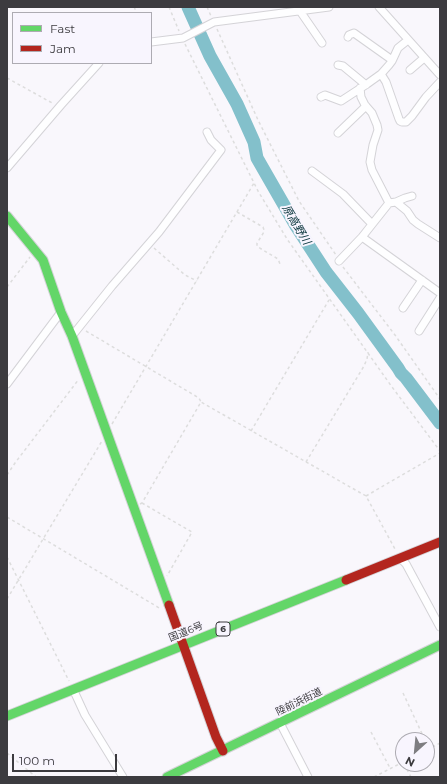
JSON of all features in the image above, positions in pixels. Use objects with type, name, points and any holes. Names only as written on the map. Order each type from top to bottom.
[{"type":"main road","points":[[7,216],[44,260],[61,312],[72,336],[216,737],[223,750]]},
{"type":"main road","name":"国道6号","points":[[7,716],[440,542]]},
{"type":"main road","name":"陸前浜街道","points":[[167,777],[440,645]]},
{"type":"street","points":[[152,42],[182,38],[214,22],[329,7]]},
{"type":"street","points":[[379,7],[440,75]]},
{"type":"street","points":[[300,11],[322,43]]},
{"type":"street","points":[[348,37],[349,34],[354,33],[392,60]]},
{"type":"street","points":[[321,97],[327,96],[340,101],[363,86],[381,74],[392,60],[398,48],[408,40]]},
{"type":"street","points":[[410,70],[424,58]]},
{"type":"street","points":[[7,168],[98,64]]},
{"type":"street","points":[[338,65],[343,66],[363,86]]},
{"type":"street","points":[[381,74],[386,82],[399,119],[402,122],[406,122],[412,116],[426,97],[440,82]]},
{"type":"street","points":[[363,86],[361,97],[375,118],[378,130],[373,145],[370,162],[372,170],[392,202],[407,211],[418,224],[440,238]]},
{"type":"street","points":[[338,134],[366,106]]},
{"type":"street","points":[[72,336],[112,286],[159,232],[221,150],[211,140],[208,132]]},
{"type":"street","points":[[312,171],[343,194],[372,224]]},
{"type":"street","points":[[339,260],[362,237],[392,202],[412,196]]},
{"type":"street","points":[[362,237],[440,293]]},
{"type":"street","points":[[403,308],[422,280]]},
{"type":"street","points":[[419,331],[440,298]]},
{"type":"street","points":[[7,384],[61,312]]},
{"type":"street","points":[[400,558],[406,564],[440,627]]},
{"type":"street","points":[[73,689],[85,715],[123,777]]},
{"type":"street","points":[[280,723],[308,777]]},
{"type":"path","points":[[169,7],[182,38],[254,183],[287,239],[440,452],[366,496]]},
{"type":"path","points":[[206,7],[258,120],[298,201],[440,399]]},
{"type":"path","points":[[7,78],[59,107]]},
{"type":"path","points":[[7,599],[254,183]]},
{"type":"path","points":[[237,212],[263,228],[264,232],[257,243],[257,246],[278,259],[280,264]]},
{"type":"path","points":[[149,244],[185,275],[197,281]]},
{"type":"path","points":[[7,287],[35,250]]},
{"type":"path","points":[[251,431],[330,299]]},
{"type":"path","points":[[80,327],[199,398],[201,402],[366,496],[400,558]]},
{"type":"path","points":[[306,462],[364,366],[368,352]]},
{"type":"path","points":[[7,475],[84,372]]},
{"type":"path","points":[[133,509],[142,503],[201,402]]},
{"type":"path","points":[[142,503],[192,532],[161,586]]},
{"type":"path","points":[[7,517],[172,615]]},
{"type":"path","points":[[7,557],[73,689]]},
{"type":"path","points":[[403,693],[421,732]]},
{"type":"path","points":[[371,732],[390,768]]},
{"type":"path","points":[[7,754],[36,777]]},
{"type":"path","points":[[374,777],[395,766]]},
{"type":"waterway","name":"原高野川","points":[[188,7],[210,56],[237,104],[254,142],[257,158],[296,226],[326,272],[440,423]]},
{"type":"traffic: fast","points":[[7,216],[43,260],[169,605]]},
{"type":"traffic: fast","points":[[7,716],[346,580]]},
{"type":"traffic: fast","points":[[167,777],[440,645]]},
{"type":"traffic: jam","points":[[346,580],[440,542]]},
{"type":"traffic: jam","points":[[169,605],[216,737],[223,751]]}]
